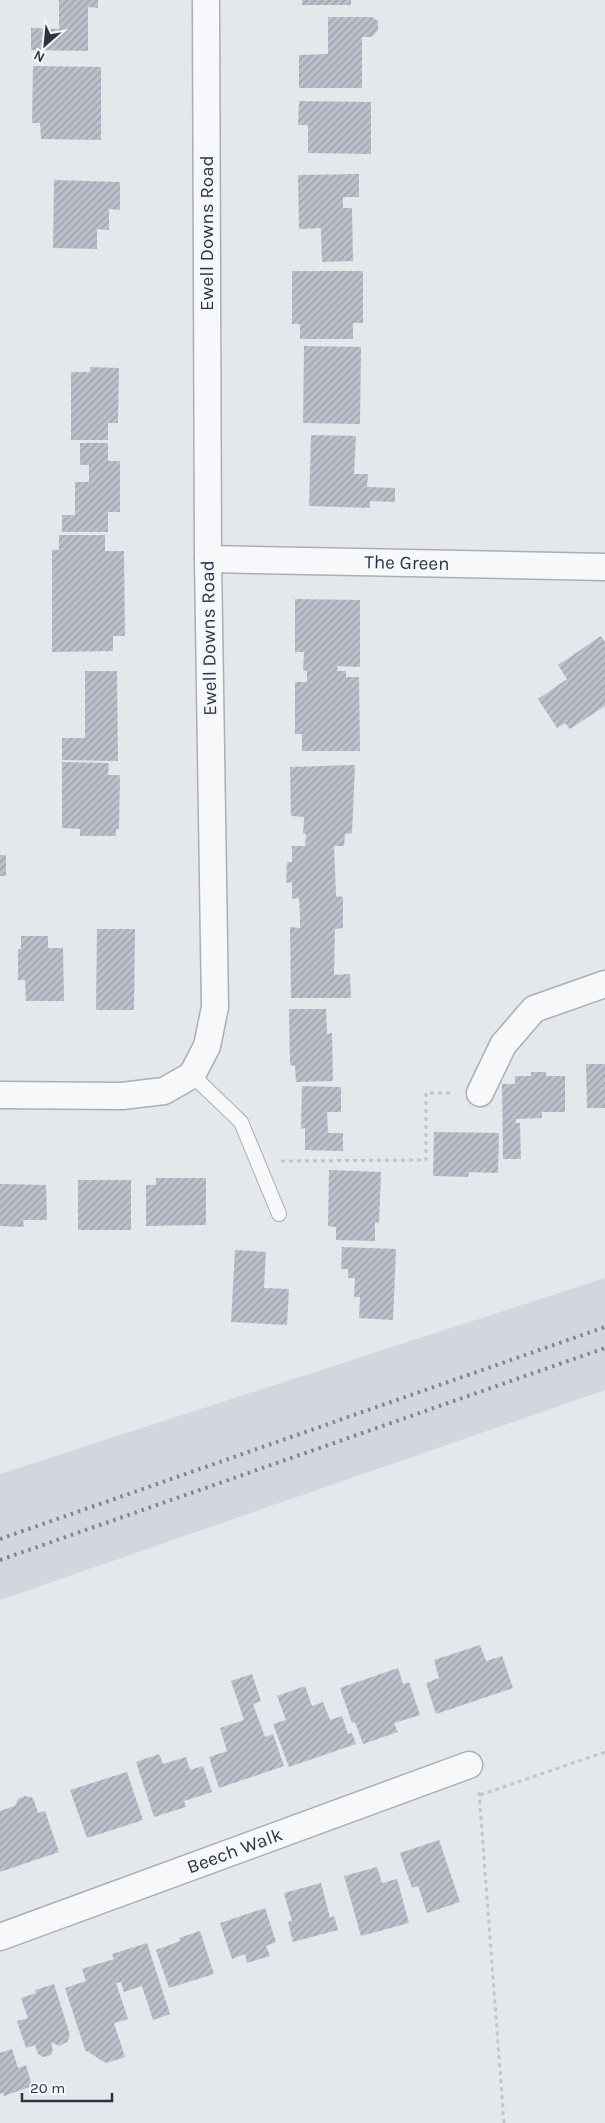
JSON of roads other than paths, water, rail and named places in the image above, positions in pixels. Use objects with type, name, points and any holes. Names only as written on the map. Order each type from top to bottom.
[{"type":"street","name":"Ewell Downs Road","points":[[192,1075],[207,1046],[215,1007],[208,559],[206,0]]},
{"type":"street","name":"The Green","points":[[208,559],[605,567]]},
{"type":"street","points":[[480,1093],[503,1045],[534,1009],[605,984]]},
{"type":"street","points":[[0,1095],[122,1096],[164,1091],[192,1075]]},
{"type":"street","name":"Beech Walk","points":[[0,1937],[469,1765]]},
{"type":"lane","points":[[192,1075],[241,1122],[279,1214]]},
{"type":"railway","points":[[0,1539],[605,1327]]},
{"type":"railway","points":[[0,1560],[605,1348]]}]
